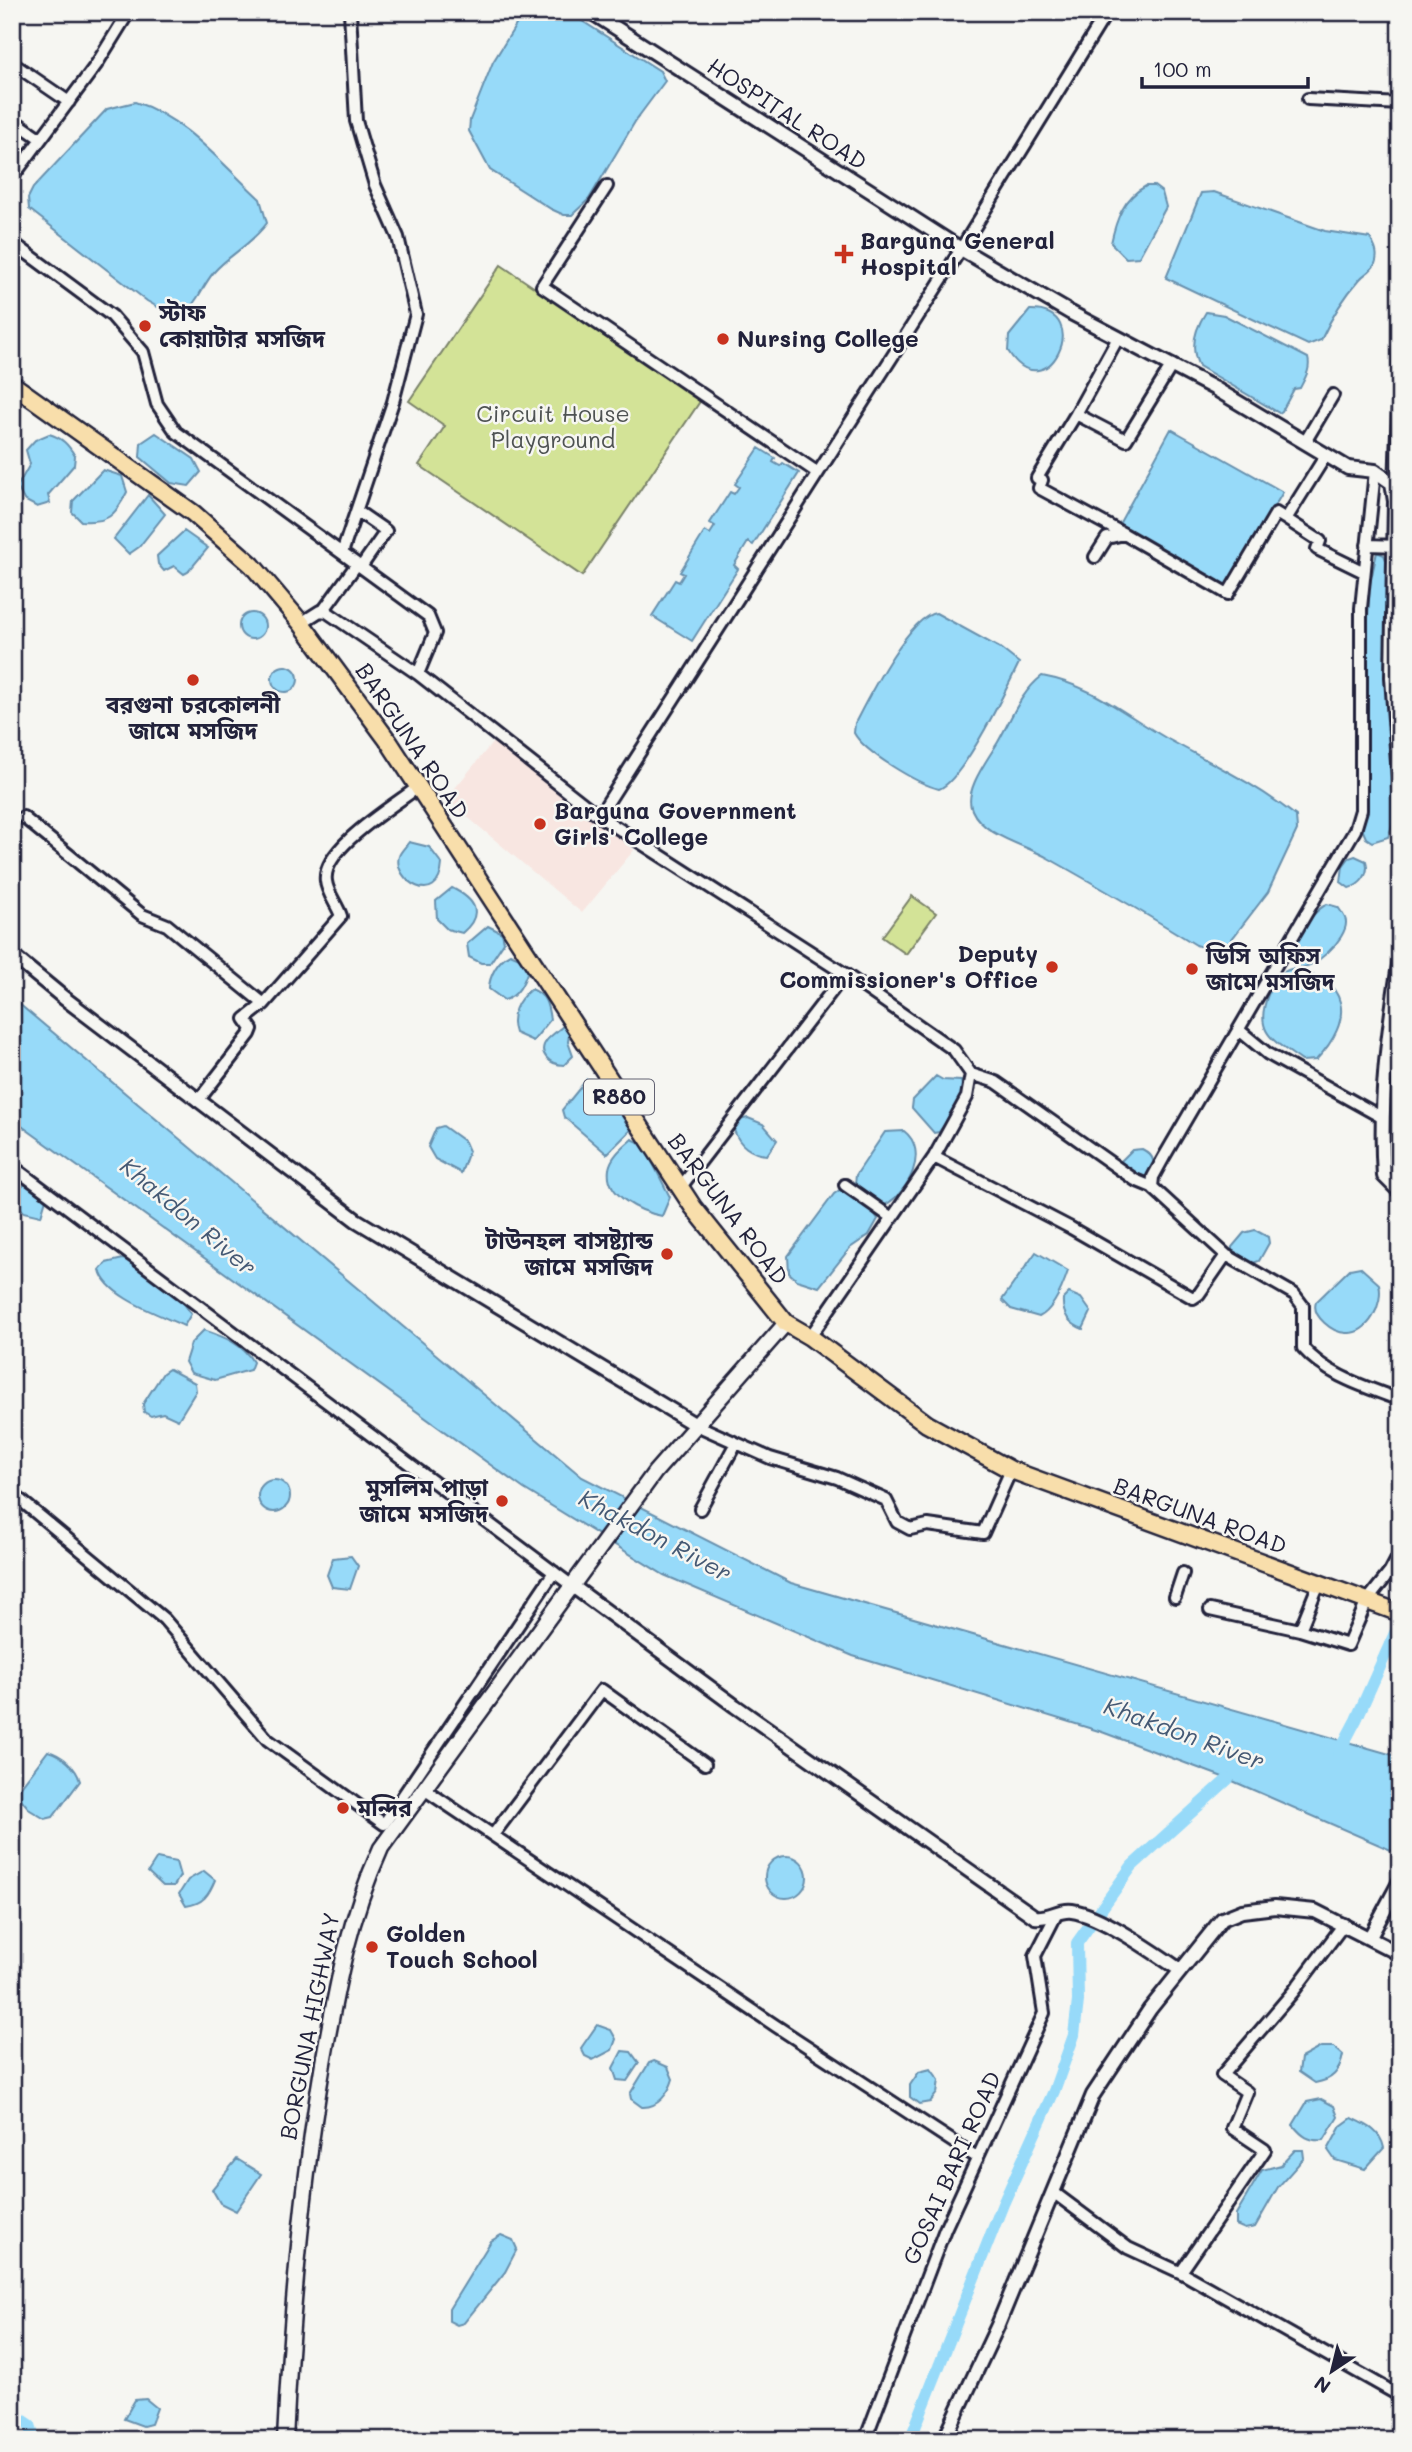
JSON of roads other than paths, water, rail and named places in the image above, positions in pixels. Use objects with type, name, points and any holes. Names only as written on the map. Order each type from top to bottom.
[{"type":"main road","name":"BARGUNA ROAD","points":[[12,384],[192,513],[252,565],[301,623],[389,741],[680,1188],[786,1323],[810,1337],[928,1424],[1011,1470],[1392,1610]]},
{"type":"main road","name":"BORGUNA HIGHWAY","points":[[285,2440],[290,2323],[306,2169],[347,1936],[361,1891],[381,1848],[655,1472],[694,1424],[786,1323]]},
{"type":"street","points":[[12,178],[17,163],[41,139],[96,65],[125,18],[123,12]]},
{"type":"street","points":[[342,553],[393,402],[416,314],[398,237],[375,185],[356,121],[350,12]]},
{"type":"street","name":"HOSPITAL ROAD","points":[[591,12],[961,249],[1118,338],[1172,365],[1348,468],[1375,471]]},
{"type":"street","points":[[599,816],[961,249],[1107,12]]},
{"type":"street","points":[[12,63],[69,102]]},
{"type":"street","points":[[1308,99],[1400,104]]},
{"type":"street","points":[[12,119],[41,139]]},
{"type":"street","points":[[607,186],[542,286],[818,473]]},
{"type":"street","points":[[12,242],[112,316],[143,352],[157,404],[176,432],[428,616],[435,634],[418,674]]},
{"type":"street","points":[[1118,338],[1037,478],[1042,480],[1039,488],[1228,594],[1276,513],[1320,541],[1317,549],[1364,572]]},
{"type":"street","points":[[1400,348],[1392,677],[1400,791]]},
{"type":"street","points":[[1076,414],[1126,440],[1172,365]]},
{"type":"street","points":[[1305,442],[1333,395]]},
{"type":"street","points":[[1286,519],[1326,455]]},
{"type":"street","points":[[1375,471],[1395,487]]},
{"type":"street","points":[[1152,1187],[1158,1167],[1345,849],[1361,810],[1360,608],[1375,471]]},
{"type":"street","points":[[301,623],[324,611],[386,531],[357,511]]},
{"type":"street","points":[[1095,556],[1107,538],[1124,534]]},
{"type":"street","points":[[1367,545],[1397,546]]},
{"type":"street","points":[[324,611],[418,674],[599,816],[845,974],[954,1050],[971,1074],[996,1082],[1135,1180],[1152,1187],[1159,1196],[1183,1212],[1226,1255],[1294,1294],[1303,1306],[1303,1348],[1313,1359],[1349,1381],[1400,1400]]},
{"type":"street","points":[[198,1101],[253,1029],[245,1019],[264,1004],[341,916],[326,880],[327,867],[340,847],[418,787]]},
{"type":"street","points":[[23,817],[142,915],[167,925],[264,1004]]},
{"type":"street","points":[[12,955],[198,1101],[356,1220],[694,1424],[770,1458],[837,1478],[886,1500],[897,1522],[910,1529],[928,1525],[983,1533],[1011,1470]]},
{"type":"street","points":[[1400,959],[1383,1070],[1384,1176],[1400,1192]]},
{"type":"street","points":[[680,1188],[845,974]]},
{"type":"street","points":[[1239,1030],[1268,1054],[1383,1118]]},
{"type":"street","points":[[810,1337],[934,1157],[967,1097],[971,1074]]},
{"type":"street","points":[[934,1157],[1071,1228],[1193,1298],[1199,1294],[1226,1255]]},
{"type":"street","points":[[14,1170],[571,1585],[983,1883],[1035,1917],[1047,1919],[1070,1910],[1089,1916],[1129,1936],[1180,1970]]},
{"type":"street","points":[[845,1185],[892,1218]]},
{"type":"street","points":[[700,1509],[736,1443]]},
{"type":"street","points":[[12,1493],[164,1619],[268,1740],[384,1824],[554,1572]]},
{"type":"street","points":[[1210,1610],[1300,1630],[1348,1645],[1367,1601],[1390,1572],[1400,1553]]},
{"type":"street","points":[[1175,1597],[1184,1573]]},
{"type":"street","points":[[1300,1630],[1319,1583]]},
{"type":"street","points":[[493,1835],[602,1690],[705,1764]]},
{"type":"street","points":[[424,1789],[776,2026],[978,2158]]},
{"type":"street","points":[[1370,1937],[1400,1881]]},
{"type":"street","points":[[944,2440],[998,2325],[1093,2095],[1137,2027],[1222,1919],[1242,1911],[1275,1907],[1315,1911],[1400,1954]]},
{"type":"street","name":"GOSAI BARI ROAD","points":[[865,2440],[945,2229],[1044,2013],[1035,1956],[1056,1915]]},
{"type":"street","points":[[1181,2272],[1265,2150],[1232,2128],[1247,2092],[1222,2075],[1293,1992],[1344,1924]]},
{"type":"street","points":[[1053,2192],[1128,2248],[1181,2272],[1320,2348],[1400,2396]]},
{"type":"water","points":[[524,12],[568,12],[660,71],[665,81],[636,120],[589,199],[572,215],[564,215],[551,209],[490,170],[469,131],[470,120],[493,62]]},
{"type":"water","points":[[135,102],[170,119],[202,143],[260,199],[267,223],[214,272],[189,308],[175,317],[147,301],[29,209],[28,198],[33,188],[107,109]]},
{"type":"water","points":[[1146,186],[1154,186],[1162,192],[1166,207],[1139,257],[1126,258],[1111,243],[1113,234],[1126,203]]},
{"type":"water","points":[[1214,192],[1325,231],[1370,238],[1375,248],[1375,264],[1343,301],[1321,340],[1308,345],[1166,278],[1201,193]]},
{"type":"water","points":[[1030,310],[1050,314],[1060,325],[1063,339],[1058,353],[1049,365],[1037,370],[1023,367],[1008,351],[1009,336]]},
{"type":"water","points":[[1206,312],[1224,315],[1308,358],[1304,381],[1300,388],[1294,389],[1282,411],[1279,413],[1199,366],[1194,345],[1199,325]]},
{"type":"water","points":[[1171,429],[1283,492],[1226,588],[1118,526]]},
{"type":"water","points":[[156,433],[194,459],[201,472],[189,486],[171,483],[140,457],[141,443]]},
{"type":"water","points":[[49,434],[70,448],[75,456],[74,465],[48,495],[50,503],[37,507],[24,500],[17,487],[30,464],[26,450],[35,440]]},
{"type":"water","points":[[759,448],[775,458],[773,462],[780,466],[783,463],[799,473],[753,545],[748,542],[734,565],[738,569],[692,641],[652,616],[675,580],[679,582],[684,574],[680,572],[705,531],[710,534],[715,526],[710,523],[730,492],[734,494],[739,487],[735,484]]},
{"type":"water","points":[[103,470],[122,476],[127,492],[119,507],[110,516],[98,521],[81,521],[72,512],[73,501]]},
{"type":"water","points":[[148,495],[165,514],[139,547],[129,554],[114,539]]},
{"type":"water","points":[[184,531],[208,548],[188,572],[184,574],[174,566],[164,571],[158,564],[157,556]]},
{"type":"water","points":[[1377,552],[1384,555],[1387,563],[1393,823],[1388,837],[1372,842],[1366,838],[1363,831],[1363,701],[1370,584]]},
{"type":"water","points":[[252,613],[261,617],[265,626],[261,635],[252,639],[243,635],[239,626],[243,617]]},
{"type":"water","points":[[936,613],[1000,648],[1019,663],[971,752],[949,782],[939,789],[892,766],[869,749],[854,733],[855,723],[890,660],[914,628]]},
{"type":"water","points":[[285,666],[295,669],[298,679],[295,689],[285,692],[275,689],[272,679],[275,669]]},
{"type":"water","points":[[1042,676],[1077,686],[1107,701],[1166,738],[1249,784],[1296,816],[1297,830],[1268,892],[1221,953],[1196,945],[1048,858],[995,833],[985,827],[972,810],[971,794],[983,766],[1022,698]]},
{"type":"water","points":[[409,842],[429,847],[442,864],[439,878],[433,886],[417,886],[402,874],[399,856]]},
{"type":"water","points":[[1355,856],[1366,861],[1367,870],[1361,882],[1349,888],[1341,882],[1343,866],[1349,858]]},
{"type":"water","points":[[452,888],[467,897],[474,908],[473,920],[462,933],[447,929],[437,919],[436,901]]},
{"type":"water","points":[[1327,904],[1338,907],[1346,920],[1345,929],[1335,945],[1320,959],[1304,967],[1297,967],[1294,959],[1296,941],[1313,915]]},
{"type":"water","points":[[488,926],[502,933],[504,942],[490,963],[481,963],[469,957],[467,944]]},
{"type":"water","points":[[510,954],[522,959],[528,970],[517,992],[504,1000],[489,989],[489,984],[498,964]]},
{"type":"water","points":[[1291,969],[1325,981],[1335,991],[1340,1003],[1341,1016],[1337,1030],[1316,1060],[1302,1061],[1274,1040],[1264,1026],[1265,1006],[1271,988],[1280,975]]},
{"type":"water","points":[[531,989],[545,1001],[550,1020],[533,1041],[515,1033],[513,1027],[518,1003]]},
{"type":"water","name":"Khakdon River","points":[[12,998],[582,1477],[791,1583],[1400,1757],[1400,1854],[1228,1779],[1102,1732],[853,1656],[664,1575],[524,1489],[12,1119]]},
{"type":"water","points":[[564,1025],[570,1028],[568,1042],[573,1056],[564,1065],[550,1061],[543,1050],[547,1040]]},
{"type":"water","points":[[936,1076],[943,1080],[961,1081],[962,1095],[939,1132],[934,1133],[912,1108],[913,1100]]},
{"type":"water","points":[[587,1079],[595,1080],[609,1090],[632,1129],[607,1154],[564,1117],[562,1110]]},
{"type":"water","points":[[748,1118],[763,1124],[777,1140],[767,1155],[751,1151],[736,1135],[734,1130],[739,1120]]},
{"type":"water","points":[[443,1126],[465,1142],[469,1151],[461,1173],[435,1159],[428,1147],[436,1128]]},
{"type":"water","points":[[904,1131],[912,1139],[915,1149],[913,1171],[901,1191],[885,1205],[855,1184],[856,1175],[885,1132]]},
{"type":"water","points":[[632,1139],[643,1144],[670,1197],[662,1216],[644,1211],[626,1201],[618,1195],[609,1179],[612,1160]]},
{"type":"water","points":[[1142,1149],[1150,1155],[1153,1165],[1150,1178],[1141,1183],[1118,1164],[1132,1150]]},
{"type":"water","points":[[27,1183],[46,1199],[41,1216],[24,1212],[16,1203],[20,1188]]},
{"type":"water","points":[[841,1189],[871,1209],[878,1219],[869,1235],[850,1248],[819,1287],[797,1280],[789,1273],[788,1256],[834,1194]]},
{"type":"water","points":[[1255,1230],[1268,1237],[1269,1243],[1259,1261],[1250,1264],[1232,1254],[1232,1247],[1244,1233]]},
{"type":"water","points":[[1036,1252],[1068,1271],[1053,1303],[1039,1317],[1011,1309],[1002,1300]]},
{"type":"water","points":[[123,1259],[152,1275],[178,1297],[191,1314],[184,1326],[136,1304],[112,1289],[100,1270],[106,1263]]},
{"type":"water","points":[[1360,1267],[1379,1284],[1377,1308],[1362,1329],[1341,1332],[1324,1323],[1317,1313],[1316,1302],[1350,1269]]},
{"type":"water","points":[[1069,1293],[1081,1298],[1091,1312],[1083,1329],[1070,1321],[1065,1314],[1063,1299]]},
{"type":"water","points":[[204,1330],[225,1338],[244,1350],[253,1362],[250,1370],[215,1380],[191,1373],[185,1362],[191,1343]]},
{"type":"water","points":[[169,1369],[195,1383],[196,1391],[178,1420],[163,1413],[151,1416],[144,1412],[143,1404],[163,1373]]},
{"type":"water","points":[[274,1480],[285,1485],[290,1496],[285,1507],[274,1512],[263,1507],[258,1496],[263,1485]]},
{"type":"water","points":[[351,1556],[358,1566],[350,1589],[332,1587],[327,1575],[333,1558]]},
{"type":"water","points":[[48,1751],[68,1762],[80,1781],[53,1817],[45,1819],[30,1810],[16,1793]]},
{"type":"water","points":[[786,1856],[801,1862],[807,1877],[801,1892],[786,1898],[771,1892],[765,1877],[771,1862]]},
{"type":"water","points":[[157,1858],[176,1862],[180,1876],[174,1886],[163,1886],[148,1872]]},
{"type":"water","points":[[204,1871],[215,1880],[210,1890],[201,1901],[186,1906],[179,1894],[188,1880]]},
{"type":"water","points":[[597,2025],[611,2030],[616,2039],[612,2050],[593,2060],[585,2056],[581,2048]]},
{"type":"water","points":[[1321,2047],[1334,2047],[1343,2055],[1334,2074],[1315,2083],[1299,2072],[1301,2058]]},
{"type":"water","points":[[622,2051],[631,2052],[639,2063],[627,2081],[617,2080],[613,2068]]},
{"type":"water","points":[[654,2061],[668,2067],[673,2079],[662,2099],[648,2107],[642,2107],[631,2099],[630,2094],[649,2063]]},
{"type":"water","points":[[931,2069],[939,2080],[937,2093],[930,2102],[919,2104],[910,2097],[910,2085],[919,2072]]},
{"type":"water","points":[[1321,2099],[1334,2106],[1338,2117],[1324,2140],[1314,2140],[1303,2135],[1293,2125],[1307,2102]]},
{"type":"water","points":[[1352,2118],[1377,2133],[1384,2148],[1365,2169],[1335,2160],[1328,2150],[1341,2126]]},
{"type":"water","points":[[1295,2150],[1303,2150],[1304,2158],[1278,2187],[1255,2227],[1245,2229],[1236,2225],[1236,2214],[1262,2170],[1281,2165]]},
{"type":"water","points":[[237,2159],[261,2174],[236,2211],[220,2203],[212,2189]]},
{"type":"water","points":[[501,2235],[513,2240],[517,2249],[505,2272],[464,2323],[457,2325],[449,2321],[449,2309],[491,2241]]},
{"type":"water","points":[[146,2399],[157,2408],[151,2424],[143,2426],[124,2419],[135,2400]]},
{"type":"waterway","points":[[1338,1754],[1400,1622]]},
{"type":"waterway","points":[[910,2440],[1003,2204],[1054,2091],[1074,2035],[1078,2001],[1077,1943],[1132,1866],[1228,1779]]},
{"type":"waterway","points":[[12,2420],[21,2419],[30,2425],[35,2440]]},
{"type":"place","name":"Barguna General Hospital","points":[[844,254]]},
{"type":"place","name":"স্টাফ কোয়াটার মসজিদ","points":[[145,326]]},
{"type":"place","name":"Nursing College","points":[[723,339]]},
{"type":"place","name":"বরগুনা চরকোলনী জামে মসজিদ","points":[[193,680]]},
{"type":"place","name":"Barguna Government Girls' College","points":[[540,824]]},
{"type":"place","name":"Deputy Commissioner's Office","points":[[1052,967]]},
{"type":"place","name":"ডিসি অফিস জামে মসজিদ","points":[[1192,969]]},
{"type":"place","name":"টাউনহল বাসষ্ট্যান্ড জামে মসজিদ","points":[[667,1254]]},
{"type":"place","name":"মুসলিম পাড়া জামে মসজিদ","points":[[502,1501]]},
{"type":"place","name":"মন্দির","points":[[343,1808]]},
{"type":"place","name":"Golden Touch School","points":[[372,1947]]},
{"type":"park label","name":"Circuit House Playground","points":[[553,427]]}]
